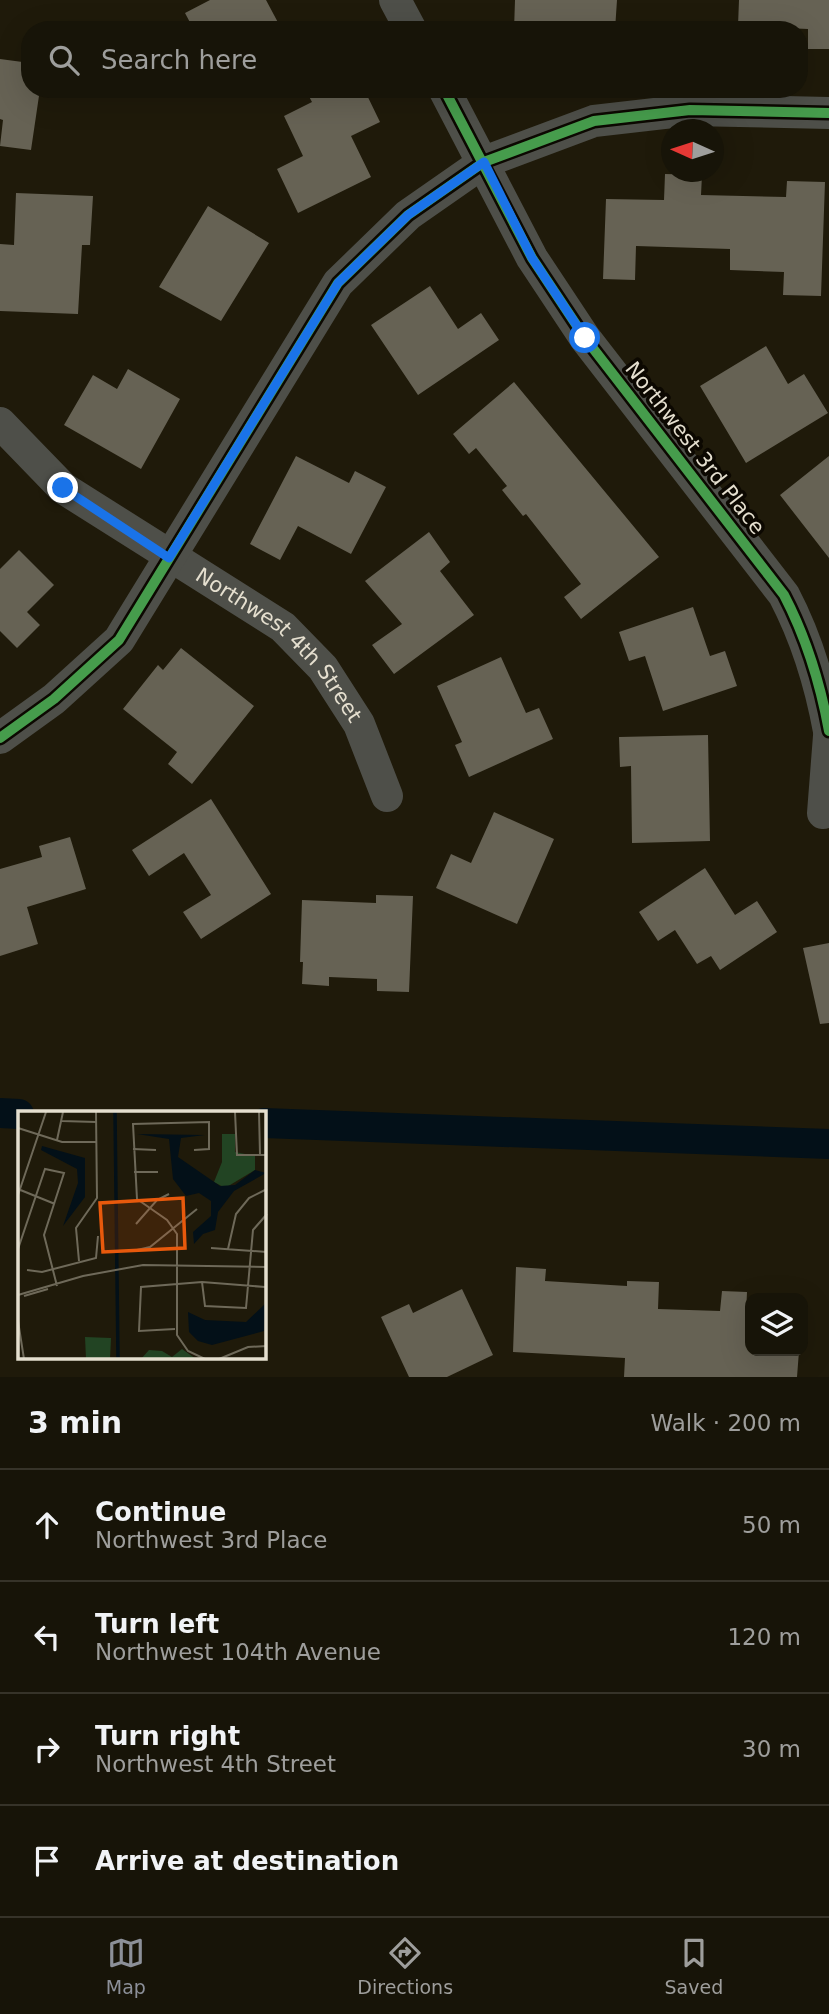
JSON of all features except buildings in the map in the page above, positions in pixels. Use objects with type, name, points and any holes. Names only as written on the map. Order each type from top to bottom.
[{"type":"street","points":[[395,0],[406,21]]},
{"type":"street","name":"Northwest 3rd Place","points":[[449,98],[532,258],[585,338],[784,595],[804,634],[821,688],[829,733],[823,813]]},
{"type":"street","points":[[0,738],[54,699],[119,640],[338,283],[408,215],[484,162],[594,121],[690,110],[829,113]]},
{"type":"street","name":"Northwest 4th Street","points":[[0,423],[63,488],[169,558],[283,626],[323,668],[359,724],[387,796]]},
{"type":"waterway","points":[[0,1113],[18,1114]]},
{"type":"waterway","points":[[266,1123],[829,1144]]},
{"type":"cycle path","points":[[449,98],[532,258],[585,338],[784,595],[812,661],[829,731]]},
{"type":"cycle path","points":[[0,738],[54,699],[119,640],[338,283],[408,215],[484,162],[594,121],[690,110],[829,113]]},
{"type":"route","points":[[63,488],[169,558],[338,283],[408,215],[484,162],[532,258],[585,338]]}]
